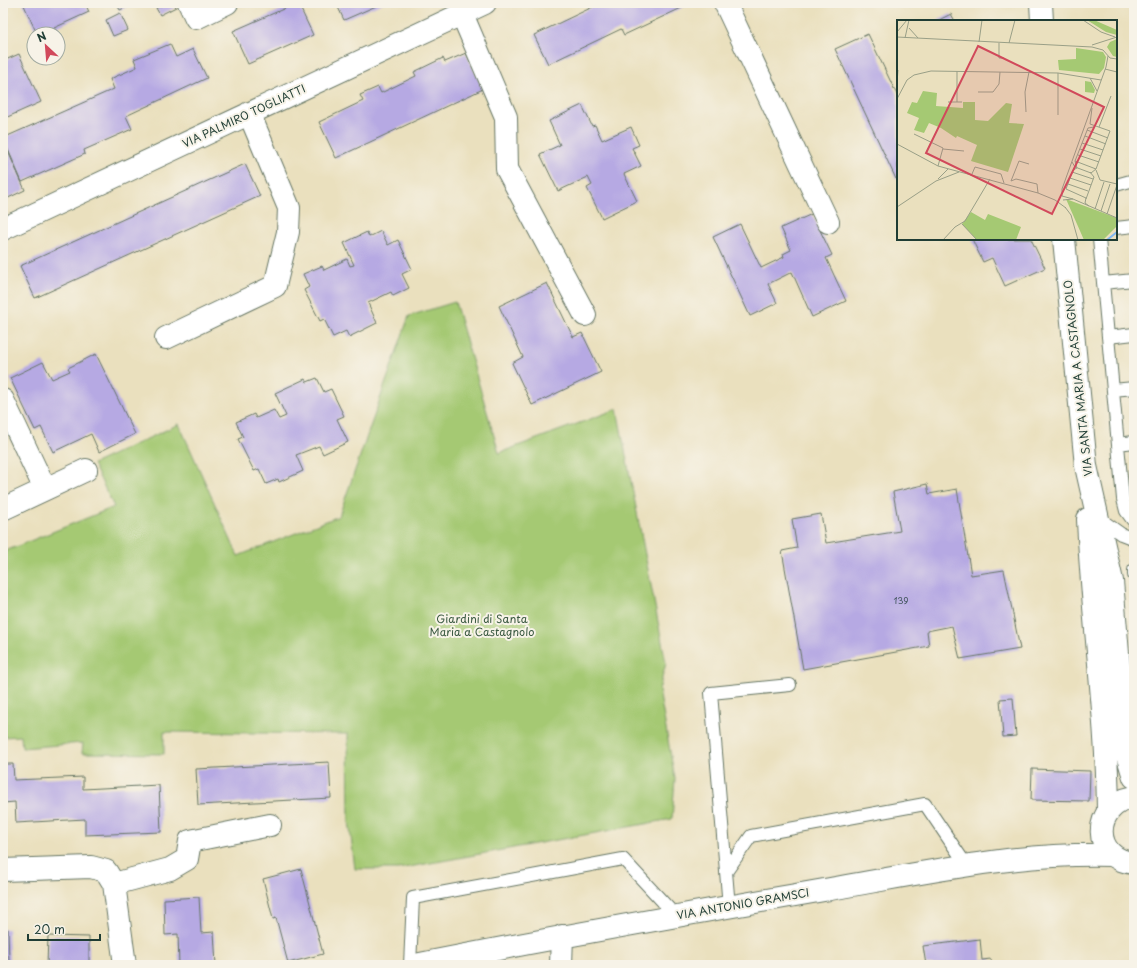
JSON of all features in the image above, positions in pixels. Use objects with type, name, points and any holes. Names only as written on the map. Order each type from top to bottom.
[{"type":"street","points":[[188,3],[196,18],[228,3]]},
{"type":"street","name":"VIA PALMIRO TOGLIATTI","points":[[3,228],[484,3]]},
{"type":"street","points":[[725,3],[828,222]]},
{"type":"street","points":[[1041,3],[1042,20]]},
{"type":"street","points":[[462,14],[506,117],[507,169],[585,315]]},
{"type":"street","points":[[166,338],[275,286],[288,232],[288,208],[249,113]]},
{"type":"street","name":"VIA SANTA MARIA A CASTAGNOLO","points":[[1064,240],[1086,466],[1092,508],[1112,581],[1126,751],[1134,777]]},
{"type":"street","points":[[3,400],[45,489]]},
{"type":"street","points":[[3,508],[86,470]]},
{"type":"street","points":[[1092,508],[1090,574],[1107,759],[1108,811]]},
{"type":"street","points":[[1134,797],[1123,800],[1108,811],[1103,820],[1107,847],[1120,860],[1134,863]]},
{"type":"street","points":[[114,884],[170,869],[187,859],[190,841],[270,825]]},
{"type":"street","name":"VIA ANTONIO GRAMSCI","points":[[415,965],[562,936],[967,866],[1074,854],[1107,847]]},
{"type":"street","points":[[3,870],[91,867],[106,871],[114,884],[125,965]]},
{"type":"street","points":[[561,965],[562,936]]},
{"type":"lane","points":[[1117,176],[1134,175]]},
{"type":"lane","points":[[1117,185],[1134,180]]},
{"type":"lane","points":[[1117,228],[1134,226]]},
{"type":"lane","points":[[1099,240],[1118,444],[1128,495],[1126,511],[1134,522]]},
{"type":"lane","points":[[1103,283],[1134,280]]},
{"type":"lane","points":[[1108,337],[1134,334]]},
{"type":"lane","points":[[1113,390],[1134,388]]},
{"type":"lane","points":[[1118,444],[1134,442]]},
{"type":"lane","points":[[1092,508],[1121,534],[1134,539]]},
{"type":"lane","points":[[1134,570],[1134,575]]},
{"type":"lane","points":[[729,907],[711,693],[790,685]]},
{"type":"lane","points":[[726,872],[751,836],[925,804],[967,866]]},
{"type":"lane","points":[[410,965],[413,898],[623,859],[676,916]]},
{"type":"green space","name":"Giardini di Santa Maria a Castagnolo","points":[[455,302],[499,453],[617,409],[666,663],[659,690],[675,779],[672,819],[398,869],[355,869],[349,821],[348,734],[164,732],[164,754],[82,753],[83,743],[22,748],[21,736],[3,737],[3,552],[114,507],[93,464],[179,424],[238,556],[339,516],[409,316]]},
{"type":"building","points":[[23,3],[85,3],[89,12],[58,26],[33,26]]},
{"type":"building","points":[[116,3],[135,3],[120,10]]},
{"type":"building","points":[[167,3],[174,3],[176,7],[160,15],[156,8]]},
{"type":"building","points":[[297,3],[313,35],[248,64],[233,31]]},
{"type":"building","points":[[336,3],[383,3],[344,20]]},
{"type":"building","points":[[601,3],[609,3],[610,6],[617,3],[692,3],[624,35],[621,29],[548,64],[534,35]]},
{"type":"building","points":[[120,13],[128,30],[113,36],[106,20]]},
{"type":"building","points":[[951,14],[954,20],[939,20]]},
{"type":"building","points":[[868,34],[897,95],[896,179],[835,49]]},
{"type":"building","points":[[170,44],[176,57],[193,49],[207,78],[126,116],[132,129],[84,150],[85,154],[22,182],[3,138],[114,89],[110,79],[137,67],[134,59]]},
{"type":"building","points":[[466,53],[483,89],[336,158],[319,122],[363,101],[360,95],[378,87],[381,93],[416,76],[414,72],[443,58],[445,62]]},
{"type":"building","points":[[19,54],[41,102],[3,119],[3,61]]},
{"type":"building","points":[[582,105],[592,126],[595,125],[602,140],[631,127],[639,145],[632,148],[641,166],[624,174],[637,201],[602,218],[587,188],[592,185],[588,177],[558,191],[540,154],[560,145],[549,121]]},
{"type":"building","points":[[3,140],[25,190],[6,199],[3,191]]},
{"type":"building","points":[[245,164],[260,196],[35,298],[20,266]]},
{"type":"building","points":[[812,214],[832,255],[826,258],[846,301],[812,317],[792,272],[768,284],[777,303],[750,316],[713,237],[740,224],[761,268],[784,257],[783,254],[791,250],[781,228]]},
{"type":"building","points":[[381,231],[388,245],[398,240],[412,269],[402,274],[409,288],[393,296],[391,292],[368,303],[377,323],[349,337],[346,331],[333,337],[324,319],[320,321],[304,290],[309,287],[303,274],[322,266],[324,270],[347,259],[350,266],[354,265],[344,243],[367,232],[369,237]]},
{"type":"building","points":[[972,240],[1031,240],[1045,268],[1005,286],[992,258],[983,262]]},
{"type":"building","points":[[547,283],[573,337],[582,333],[601,372],[532,405],[512,363],[523,357],[499,306]]},
{"type":"building","points":[[96,354],[135,434],[99,452],[91,434],[53,452],[41,427],[35,430],[10,378],[43,362],[52,379],[70,371],[68,368]]},
{"type":"building","points":[[317,378],[324,392],[331,389],[344,416],[337,419],[348,442],[323,454],[319,446],[296,455],[303,471],[279,482],[278,479],[266,484],[259,469],[254,471],[238,439],[243,437],[236,422],[254,414],[256,418],[274,410],[279,419],[286,416],[275,393],[305,379],[307,382]]},
{"type":"building","points":[[927,484],[929,494],[957,489],[971,575],[1004,570],[1020,649],[960,659],[952,626],[927,631],[929,646],[803,669],[782,551],[797,548],[792,519],[821,514],[826,543],[900,531],[893,492]]},
{"type":"building","points":[[1013,698],[1016,736],[1003,737],[1000,699]]},
{"type":"building","points":[[329,762],[331,798],[198,805],[196,769]]},
{"type":"building","points":[[3,764],[13,764],[14,780],[83,777],[83,789],[159,785],[161,832],[85,835],[85,819],[16,823],[15,802],[3,803]]},
{"type":"building","points":[[1032,769],[1090,771],[1089,801],[1031,800]]},
{"type":"building","points":[[301,869],[323,954],[288,963],[276,918],[273,919],[263,879]]},
{"type":"building","points":[[199,897],[201,933],[214,932],[216,965],[179,965],[178,934],[165,935],[164,899]]},
{"type":"building","points":[[3,929],[8,929],[9,962],[3,963]]},
{"type":"building","points":[[48,936],[89,937],[89,965],[47,965]]},
{"type":"building","points":[[980,939],[982,960],[991,959],[992,965],[926,965],[923,946]]}]
